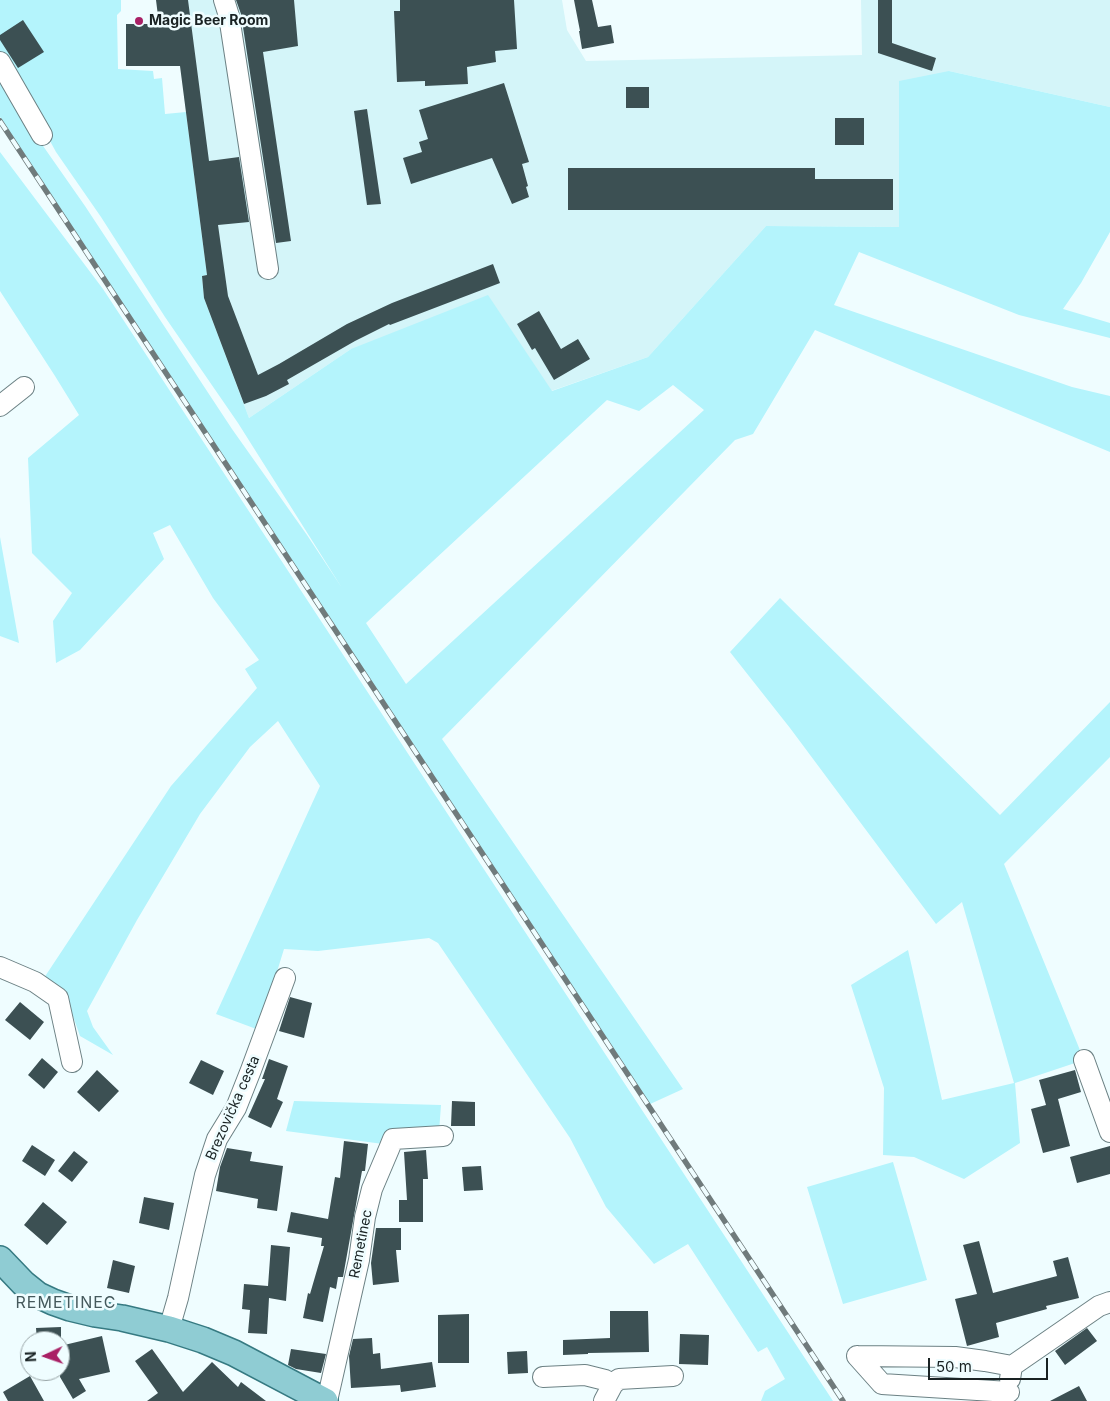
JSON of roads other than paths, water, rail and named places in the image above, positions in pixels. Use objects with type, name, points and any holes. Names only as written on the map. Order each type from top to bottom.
[{"type":"main road","points":[[0,1260],[23,1284],[38,1295],[53,1302],[86,1312],[169,1329],[203,1340],[326,1401]]},
{"type":"street","points":[[224,0],[229,16],[268,268]]},
{"type":"street","points":[[0,62],[42,135]]},
{"type":"street","points":[[0,406],[24,387]]},
{"type":"street","points":[[0,967],[35,982],[58,998],[72,1062]]},
{"type":"street","name":"Brezovička cesta","points":[[169,1329],[182,1280],[205,1175],[217,1139],[236,1108],[286,978]]},
{"type":"street","points":[[1084,1060],[1110,1132]]},
{"type":"street","name":"Remetinec","points":[[326,1401],[359,1260],[365,1217],[372,1189],[393,1139],[443,1136]]},
{"type":"street","points":[[1012,1366],[1009,1397],[882,1384],[858,1356],[955,1357],[1012,1366],[1099,1306],[1110,1302]]},
{"type":"street","points":[[543,1377],[585,1375],[605,1380],[608,1393]]},
{"type":"street","points":[[608,1393],[619,1379],[673,1376]]},
{"type":"railway","points":[[0,121],[843,1401]]},
{"type":"place","name":"Magic Beer Room","points":[[139,21]]},
{"type":"district","name":"REMETINEC","points":[[66,1303]]}]
